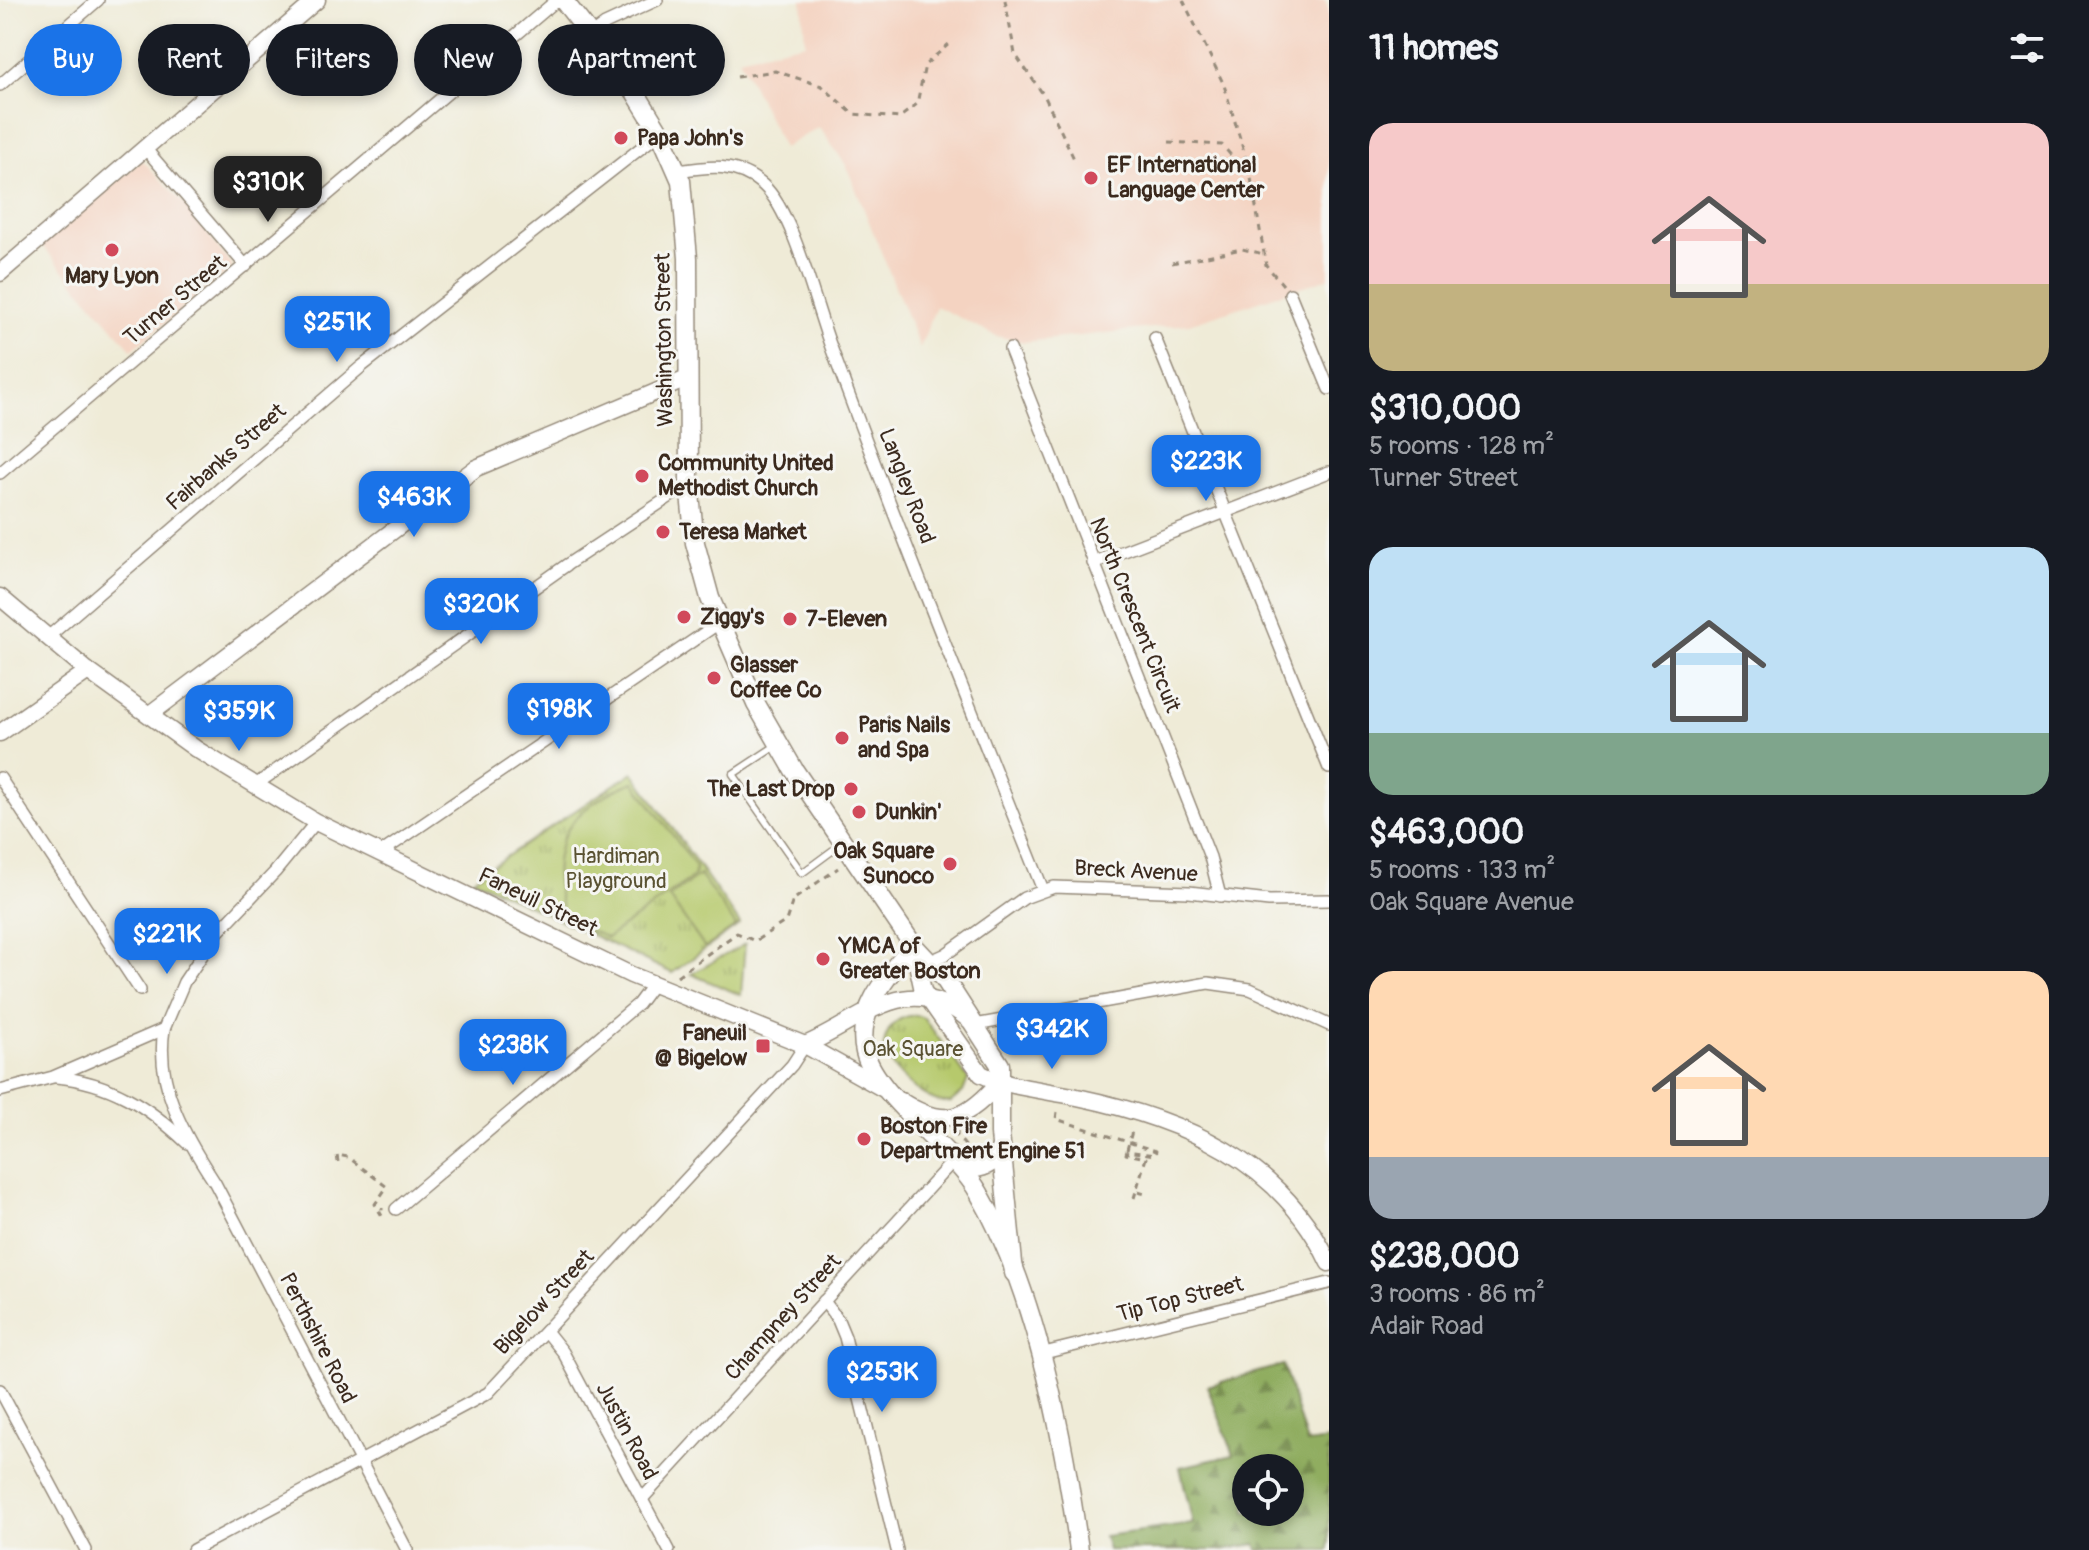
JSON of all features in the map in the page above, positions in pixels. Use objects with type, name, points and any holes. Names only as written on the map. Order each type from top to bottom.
[{"type":"main road","name":"Washington Street","points":[[560,0],[579,24]]},
{"type":"main road","name":"Washington Street","points":[[637,96],[678,171],[688,258],[689,484],[700,566],[719,623],[778,744],[913,945],[923,965],[975,1025],[1000,1065],[1001,1147],[1014,1273]]},
{"type":"main road","points":[[895,1098],[875,1075],[864,1050],[863,1034],[869,1010],[883,982],[913,945]]},
{"type":"main road","name":"Faneuil Street","points":[[895,1098],[962,1156],[1014,1273]]},
{"type":"main road","points":[[962,1156],[966,1168],[983,1167],[995,1159],[1001,1147]]},
{"type":"main road","points":[[1014,1273],[1040,1354],[1060,1433],[1079,1550]]},
{"type":"street","points":[[0,85],[98,0]]},
{"type":"street","points":[[0,273],[317,0]]},
{"type":"street","name":"Turner Street","points":[[0,473],[560,0]]},
{"type":"street","points":[[605,24],[657,0]]},
{"type":"street","name":"Fairbanks Street","points":[[48,637],[361,367],[660,133]]},
{"type":"street","points":[[144,147],[246,266]]},
{"type":"street","name":"Langley Road","points":[[678,171],[717,164],[744,173],[763,185],[785,218],[836,361],[1043,890]]},
{"type":"street","points":[[1290,294],[1329,389]]},
{"type":"street","points":[[1155,338],[1329,768]]},
{"type":"street","name":"North Crescent Circuit","points":[[1010,349],[1210,857],[1220,896]]},
{"type":"street","points":[[150,714],[476,468],[689,378]]},
{"type":"street","points":[[1093,563],[1329,472]]},
{"type":"street","points":[[254,786],[556,573],[689,484]]},
{"type":"street","name":"Faneuil Street","points":[[0,597],[88,671],[254,786],[316,822],[653,984],[805,1045],[865,1076],[895,1098]]},
{"type":"street","points":[[382,852],[719,623]]},
{"type":"street","points":[[0,733],[88,671]]},
{"type":"street","points":[[0,778],[140,990]]},
{"type":"street","points":[[0,1091],[53,1077],[164,1029],[184,982],[217,933],[275,872],[316,822]]},
{"type":"street","name":"Breck Avenue","points":[[923,965],[1043,890],[1075,886],[1269,901],[1329,900]]},
{"type":"street","points":[[923,965],[926,997],[976,1068],[1001,1080],[1151,1115],[1216,1142],[1253,1167],[1288,1199],[1308,1225],[1329,1263]]},
{"type":"street","points":[[869,1010],[909,997],[926,997],[955,1009],[975,1025],[1208,983],[1250,989],[1329,1025]]},
{"type":"street","points":[[396,1209],[638,1004],[653,984]]},
{"type":"street","name":"Bigelow Street","points":[[193,1550],[488,1393],[792,1065],[805,1045],[869,1010]]},
{"type":"street","name":"Perthshire Road","points":[[164,1029],[162,1072],[191,1146],[215,1183],[407,1550]]},
{"type":"street","name":"Perthshire Road","points":[[53,1077],[86,1080],[122,1093],[159,1116],[191,1146]]},
{"type":"street","points":[[895,1098],[921,1113],[946,1120],[977,1105],[1001,1080]]},
{"type":"street","name":"Champney Street","points":[[642,1499],[962,1156]]},
{"type":"street","name":"Tip Top Street","points":[[1040,1354],[1329,1283]]},
{"type":"street","points":[[824,1301],[838,1320],[845,1337],[897,1550]]},
{"type":"street","name":"Justin Road","points":[[547,1332],[563,1352],[669,1550]]},
{"type":"street","points":[[0,1391],[86,1550]]},
{"type":"lane","points":[[778,744],[733,774],[802,873],[843,843]]},
{"type":"path","points":[[1005,0],[1015,54],[1045,97],[1075,161]]},
{"type":"path","points":[[1183,0],[1224,85],[1252,179],[1266,265],[1290,294]]},
{"type":"path","points":[[737,77],[775,71],[822,86],[853,114],[899,118],[917,104],[925,65],[950,43]]},
{"type":"path","points":[[1169,142],[1222,145],[1252,179]]},
{"type":"path","points":[[1172,263],[1242,249],[1264,254]]},
{"type":"path","points":[[677,976],[737,933],[755,941],[786,921],[793,900],[838,868]]},
{"type":"path","points":[[1057,1112],[1056,1119],[1156,1151],[1155,1155],[1127,1151]]},
{"type":"path","points":[[957,1131],[962,1156]]},
{"type":"path","points":[[1132,1131],[1126,1154],[1146,1158],[1134,1198]]},
{"type":"path","points":[[338,1162],[334,1157],[337,1155],[348,1157],[387,1187],[375,1204],[382,1216],[382,1208]]},
{"type":"path","points":[[1138,1192],[1149,1195]]},
{"type":"shaded area","name":"EF International Language Center","points":[[802,0],[1325,0],[1329,12],[1329,278],[1189,324],[1024,342],[996,336],[936,306],[920,348],[846,165],[819,127],[783,148],[739,58],[805,43]]},
{"type":"shaded area","points":[[142,160],[187,207],[233,267],[132,350],[40,243]]},
{"type":"green space","name":"Hardiman Playground","points":[[633,772],[740,924],[672,973],[473,879]]},
{"type":"green space","points":[[634,782],[696,867],[694,876],[607,938],[576,924],[565,915],[558,891],[557,863],[560,846],[576,818],[601,797]]},
{"type":"green space","points":[[700,875],[736,926],[705,948],[669,897]]},
{"type":"green space","points":[[745,944],[741,995],[691,974]]},
{"type":"green space","name":"Oak Square","points":[[916,1015],[924,1018],[968,1079],[963,1092],[951,1102],[941,1102],[921,1093],[903,1078],[883,1052],[892,1026],[901,1019]]},
{"type":"green space","points":[[1283,1365],[1307,1443],[1329,1440],[1329,1550],[1258,1550],[1256,1544],[1221,1550],[1108,1550],[1104,1536],[1193,1524],[1180,1467],[1232,1455],[1232,1526],[1304,1526],[1304,1454],[1234,1454],[1207,1386]]},
{"type":"place","name":"Papa John's","points":[[621,138]]},
{"type":"place","name":"EF International Language Center","points":[[1091,178]]},
{"type":"place","name":"Mary Lyon","points":[[112,250]]},
{"type":"place","name":"Community United Methodist Church","points":[[642,476]]},
{"type":"place","name":"Teresa Market","points":[[663,532]]},
{"type":"place","name":"Ziggy's","points":[[684,617]]},
{"type":"place","name":"7-Eleven","points":[[790,619]]},
{"type":"place","name":"Glasser Coffee Co","points":[[714,678]]},
{"type":"place","name":"Paris Nails and Spa","points":[[842,738]]},
{"type":"place","name":"The Last Drop","points":[[851,789]]},
{"type":"place","name":"Dunkin'","points":[[859,812]]},
{"type":"place","name":"Oak Square Sunoco","points":[[950,864]]},
{"type":"place","name":"YMCA of Greater Boston","points":[[823,959]]},
{"type":"place","name":"Faneuil @ Bigelow","points":[[763,1046]]},
{"type":"place","name":"Boston Fire Department Engine 51","points":[[864,1139]]}]
